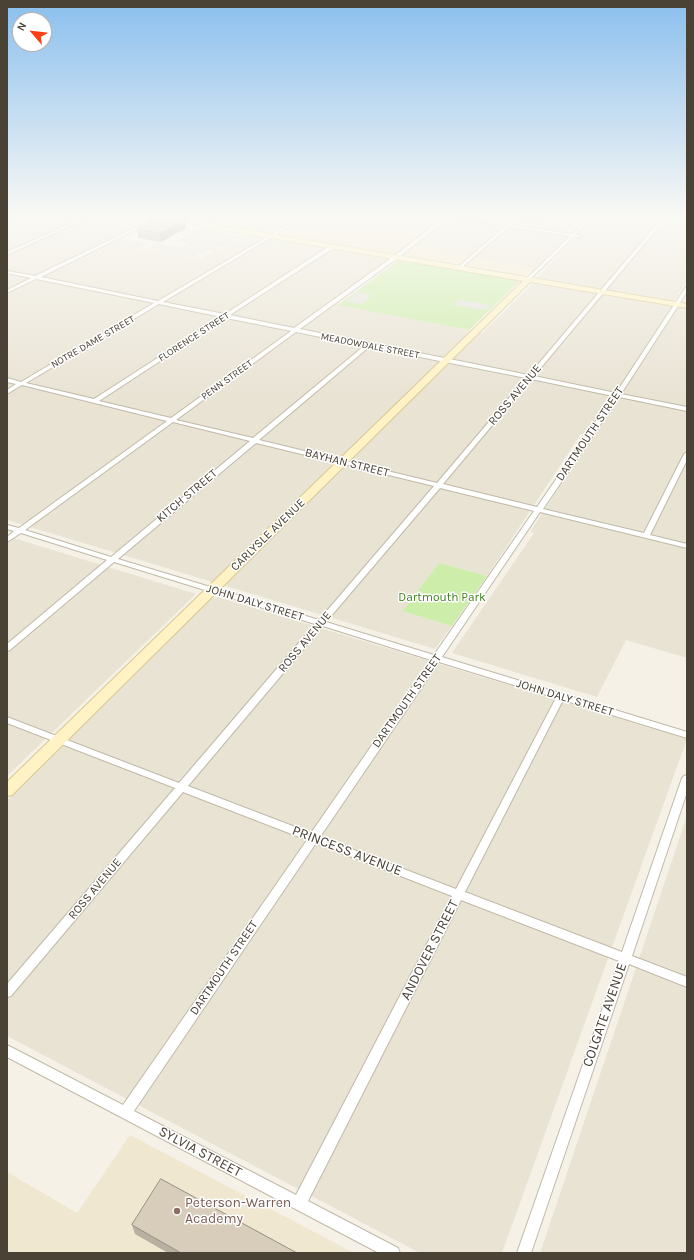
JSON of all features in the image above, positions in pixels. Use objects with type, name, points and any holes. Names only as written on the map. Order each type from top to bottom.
[{"type":"street","name":"MEADOWDALE STREET","points":[[30,277],[687,409]]},
{"type":"street","name":"NOTRE DAME STREET","points":[[7,392],[203,277]]},
{"type":"street","name":"FLORENCE STREET","points":[[95,401],[285,277]]},
{"type":"street","name":"PENN STREET","points":[[7,540],[368,277]]},
{"type":"street","points":[[515,277],[687,306]]},
{"type":"street","name":"ROSS AVENUE","points":[[7,992],[615,277]]},
{"type":"street","points":[[7,292],[36,278]]},
{"type":"street","name":"CARLYSLE AVENUE","points":[[7,791],[529,279]]},
{"type":"street","name":"DARTMOUTH STREET","points":[[125,1112],[617,395],[687,288]]},
{"type":"street","name":"KITCH STREET","points":[[7,648],[368,345]]},
{"type":"street","name":"BAYHAN STREET","points":[[7,380],[687,546]]},
{"type":"street","points":[[646,536],[687,454]]},
{"type":"street","name":"JOHN DALY STREET","points":[[7,527],[687,735]]},
{"type":"street","name":"ANDOVER STREET","points":[[299,1204],[561,696]]},
{"type":"street","name":"PRINCESS AVENUE","points":[[7,720],[687,982]]},
{"type":"street","name":"COLGATE AVENUE","points":[[524,1253],[687,778]]},
{"type":"street","name":"SYLVIA STREET","points":[[7,1050],[393,1253]]},
{"type":"shaded area","points":[[7,277],[32,277],[7,289]]},
{"type":"shaded area","points":[[44,277],[368,277],[333,303],[482,333],[534,282],[687,308],[687,658],[626,640],[597,697],[452,653],[534,533],[530,532],[592,437],[581,434],[487,576],[439,563],[402,611],[452,626],[435,649],[7,520],[7,295]]},
{"type":"shaded area","points":[[687,277],[687,281],[674,301],[537,278]]},
{"type":"shaded area","points":[[358,292],[372,295],[361,304],[346,301]]},
{"type":"shaded area","points":[[460,300],[486,304],[490,307],[484,310],[454,305]]},
{"type":"shaded area","points":[[7,536],[196,594],[7,776]]},
{"type":"shaded area","points":[[218,597],[687,739],[502,1253],[420,1253],[7,1036],[7,800],[210,598]]},
{"type":"shaded area","points":[[687,816],[687,1253],[540,1253]]},
{"type":"shaded area","points":[[130,1135],[354,1253],[7,1253],[7,1172],[77,1213]]},
{"type":"green space","points":[[376,277],[501,277],[521,280],[469,330],[338,305]]},
{"type":"green space","name":"Dartmouth Park","points":[[439,563],[487,576],[452,626],[402,611]]},
{"type":"building","name":"Peterson-Warren Academy","points":[[161,1179],[297,1253],[181,1253],[132,1225]]},
{"type":"place","name":"Peterson-Warren Academy","points":[[177,1211]]}]
